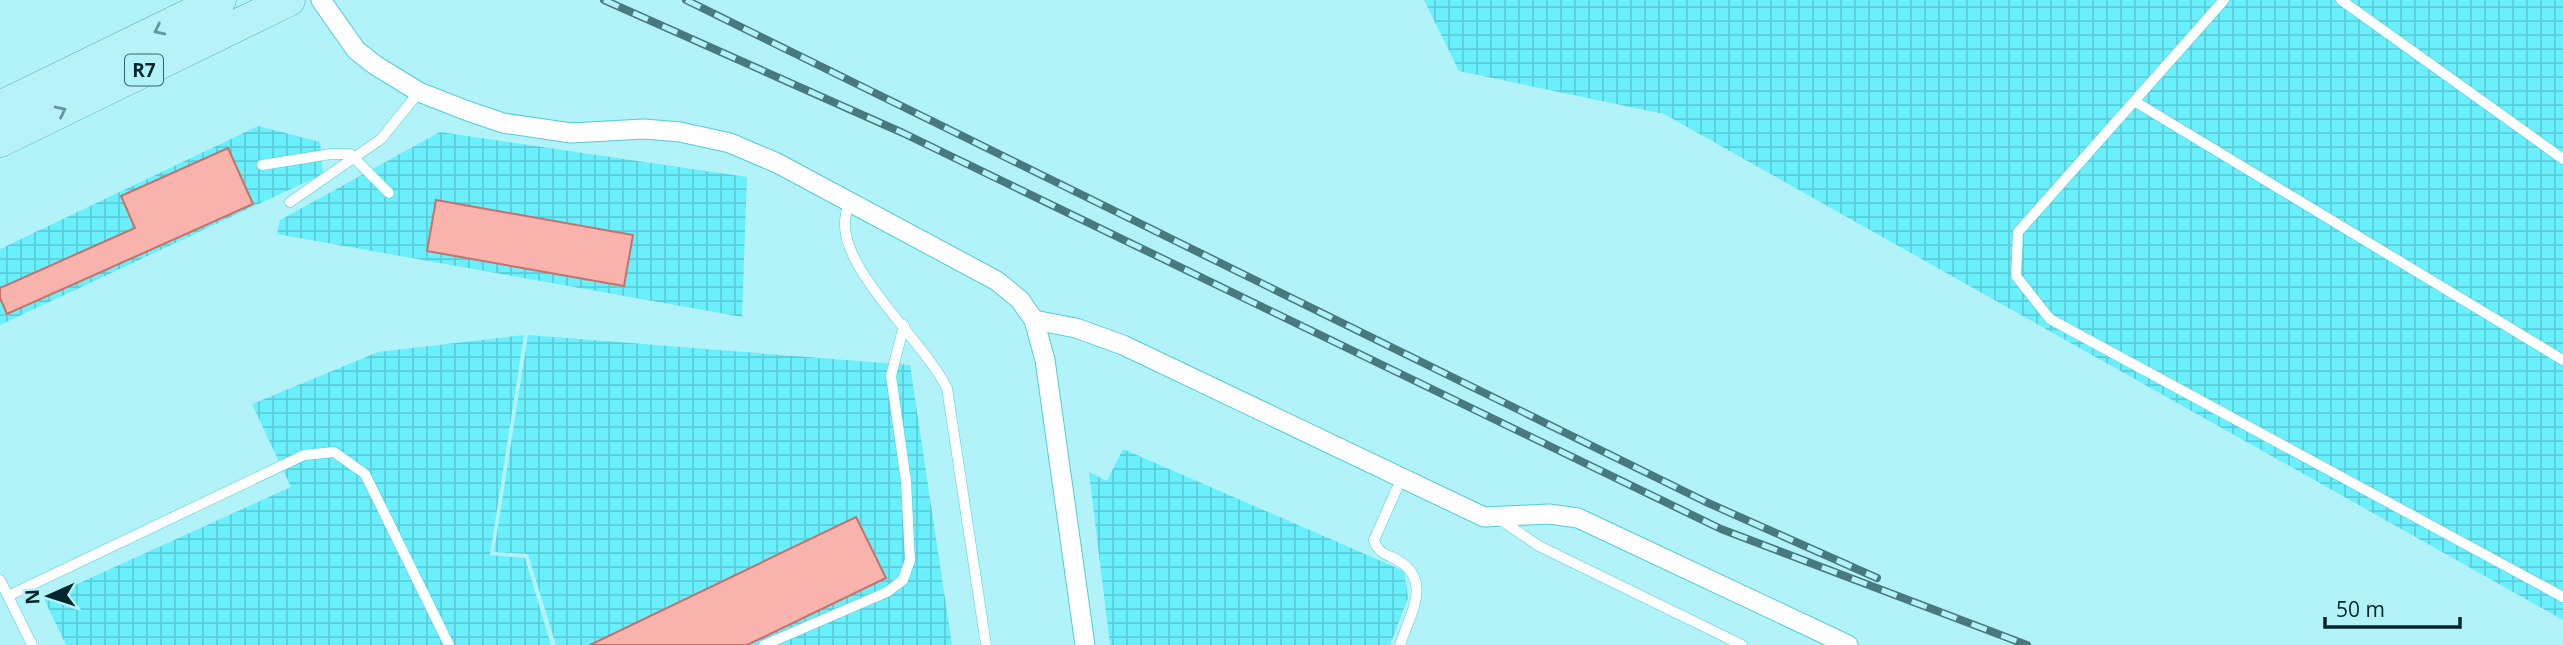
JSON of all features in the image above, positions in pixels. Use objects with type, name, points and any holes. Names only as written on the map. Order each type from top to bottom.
[{"type":"main road","name":"R7","points":[[0,107],[220,0]]},
{"type":"main road","name":"R7","points":[[0,141],[289,0]]},
{"type":"street","points":[[321,0],[356,50],[419,92],[503,123],[526,128],[571,133],[644,129],[730,143],[849,200],[997,281],[1020,300],[1034,320],[1045,360],[1085,645]]},
{"type":"street","points":[[1034,320],[1076,328],[1123,345],[1402,477],[1465,510],[1497,518],[1549,514],[1578,518],[1847,645]]},
{"type":"lane","points":[[2224,0],[2018,232],[2016,276],[2050,319],[2563,597]]},
{"type":"lane","points":[[2341,0],[2563,159]]},
{"type":"lane","points":[[290,202],[381,139],[419,92]]},
{"type":"lane","points":[[2134,102],[2563,360]]},
{"type":"lane","points":[[262,165],[331,154],[350,154],[357,158],[389,193]]},
{"type":"lane","points":[[849,200],[845,226],[858,269],[934,362],[947,388],[955,425],[986,645]]},
{"type":"lane","points":[[764,645],[887,592],[902,580],[910,560],[910,526],[891,376],[904,325]]},
{"type":"lane","points":[[8,596],[304,455],[334,452],[365,474],[449,645]]},
{"type":"lane","points":[[1400,645],[1417,589],[1416,578],[1412,570],[1381,552],[1374,540],[1402,477]]},
{"type":"lane","points":[[1497,518],[1539,546],[1742,645]]},
{"type":"lane","points":[[0,580],[32,645]]},
{"type":"shaded area","points":[[1424,0],[2563,0],[2563,620],[1664,114],[1459,71]]},
{"type":"shaded area","points":[[258,126],[320,142],[323,174],[0,325],[0,249]]},
{"type":"shaded area","points":[[440,132],[747,177],[742,317],[277,234],[280,220]]},
{"type":"shaded area","points":[[524,335],[490,555],[525,558],[551,645],[66,645],[44,599],[291,487],[252,404],[378,352]]},
{"type":"shaded area","points":[[528,335],[910,365],[952,645],[556,645],[528,554],[494,552]]},
{"type":"shaded area","points":[[1123,449],[1404,571],[1408,598],[1390,645],[1110,645],[1089,472],[1107,481]]},
{"type":"building","points":[[228,148],[253,204],[7,314],[0,298],[0,288],[135,228],[121,196]]},
{"type":"building","points":[[436,200],[633,235],[624,286],[427,251]]},
{"type":"building","points":[[856,517],[886,578],[747,645],[590,645]]},
{"type":"railway","points":[[604,0],[903,133],[1721,529],[2027,645]]},
{"type":"railway","points":[[686,0],[1706,502],[1877,578]]}]
